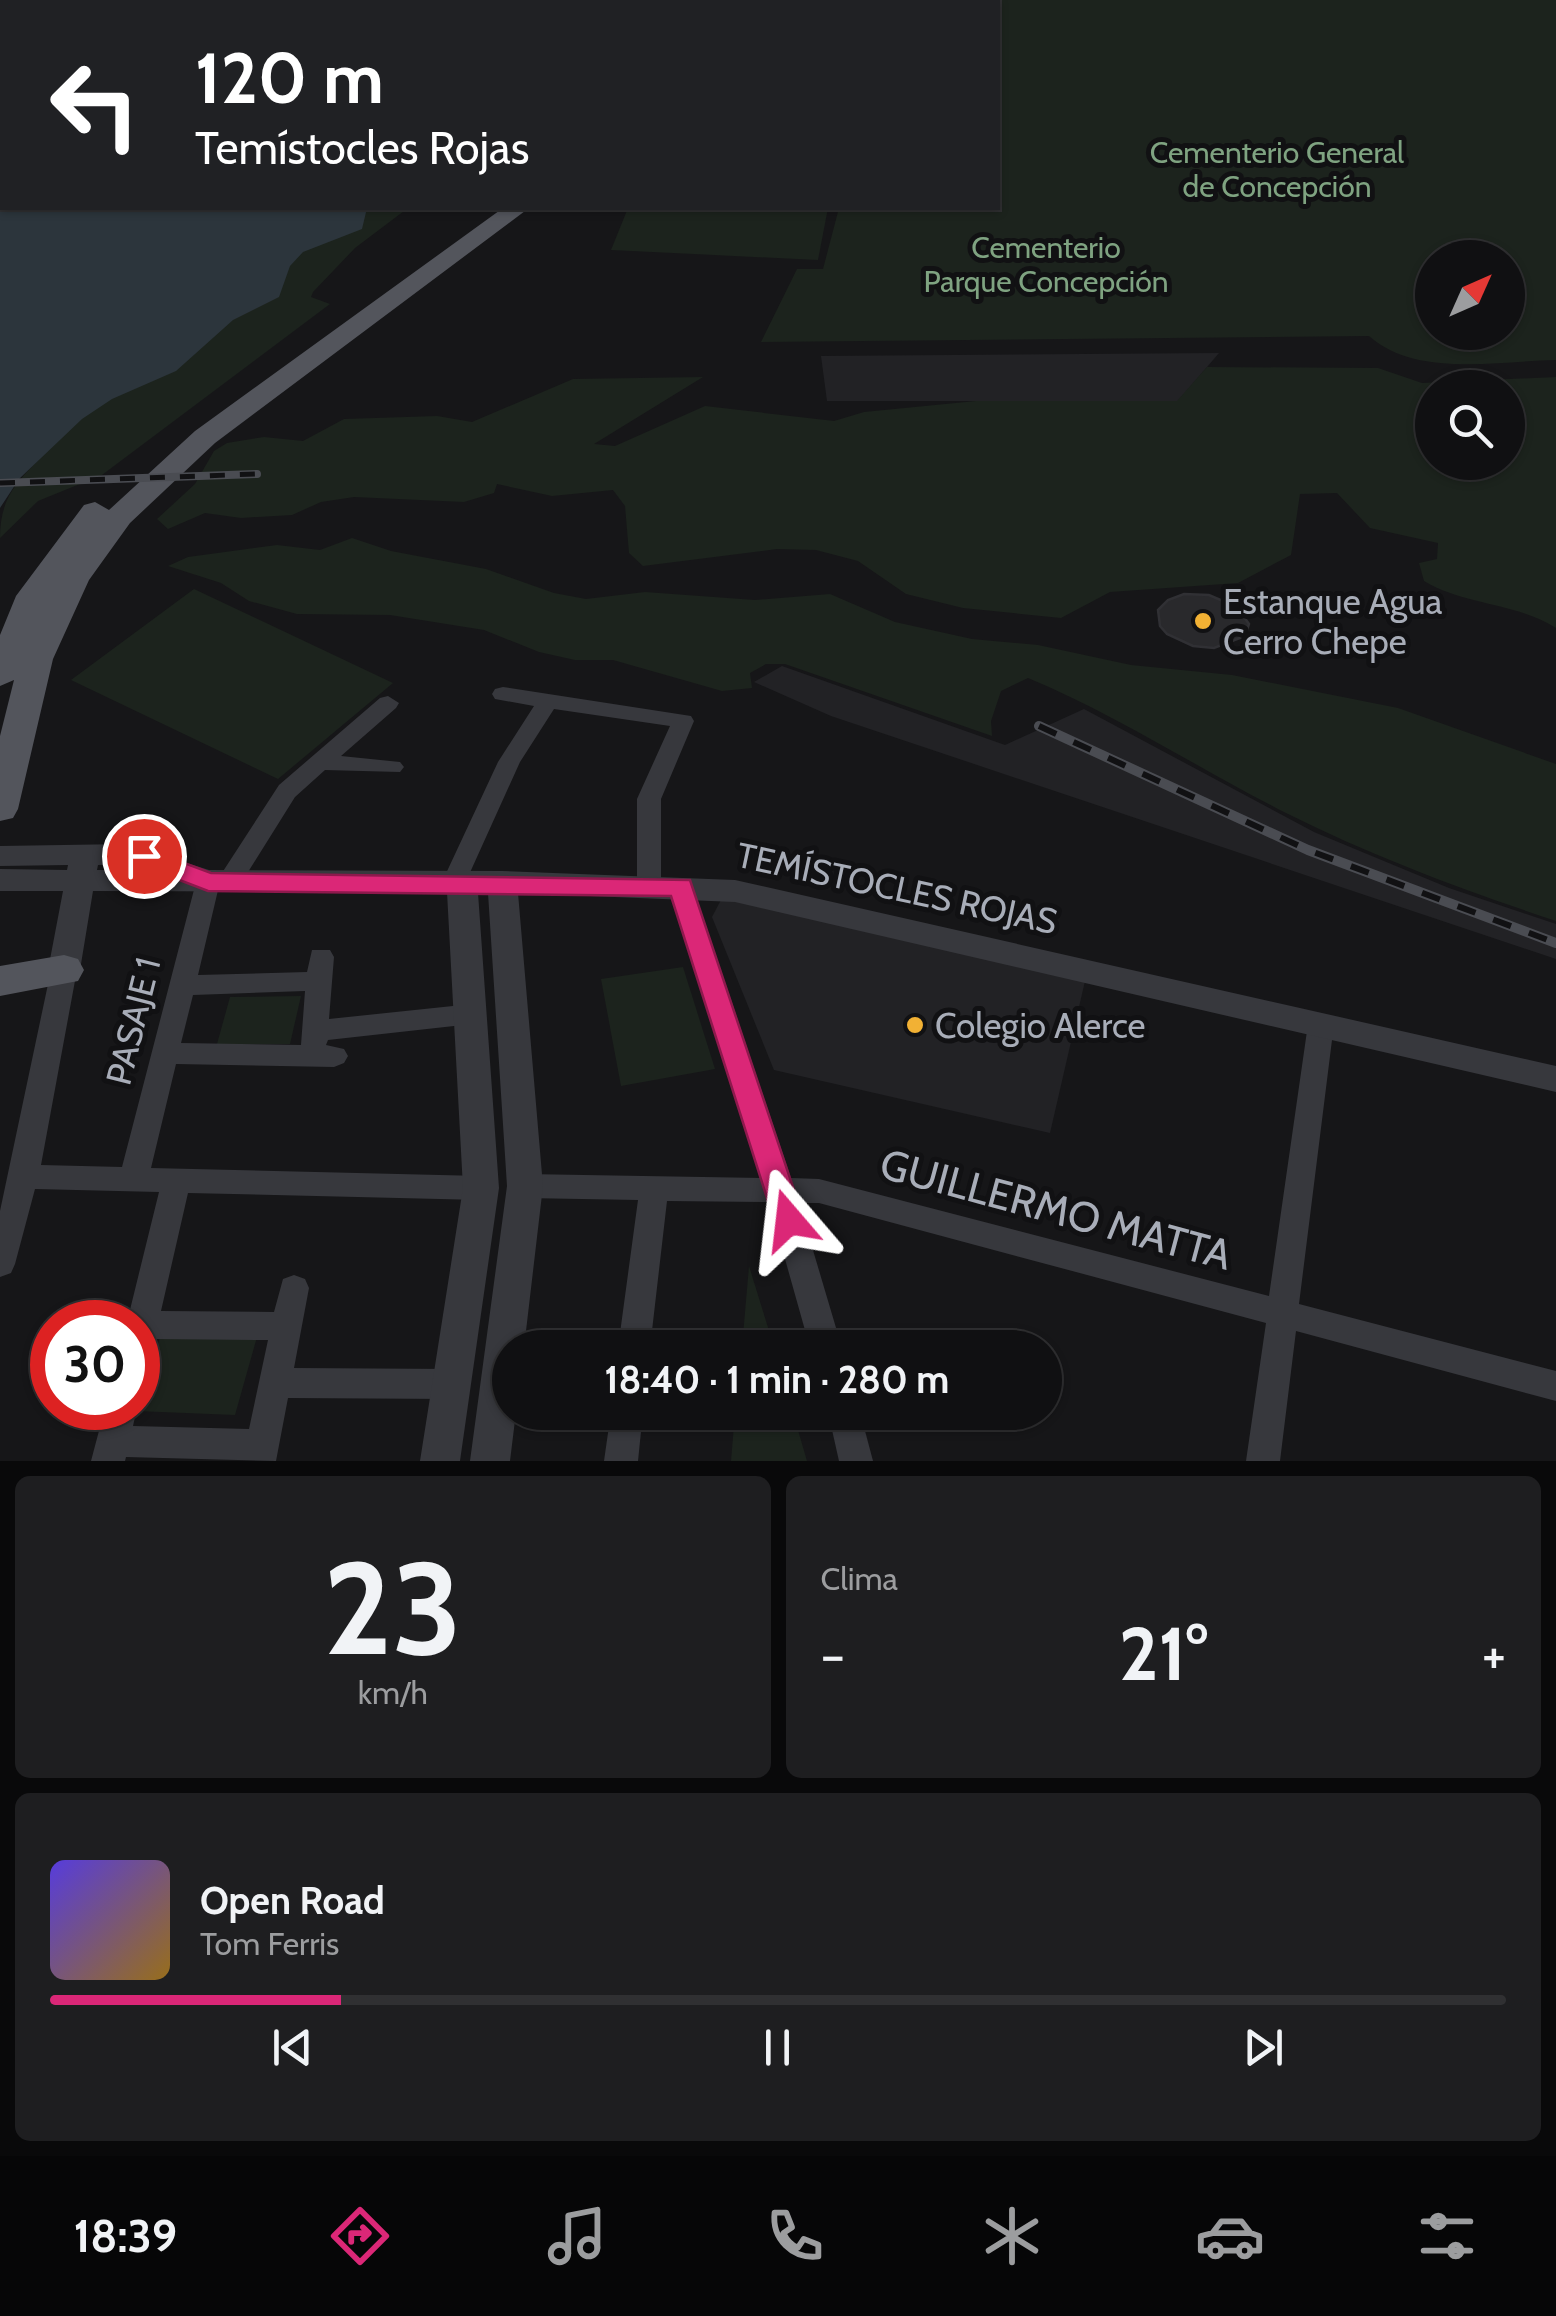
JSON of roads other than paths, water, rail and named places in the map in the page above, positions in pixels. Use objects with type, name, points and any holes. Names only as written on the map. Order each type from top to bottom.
[{"type":"main road","points":[[0,676],[19,623],[50,567],[132,474],[191,426],[490,210]]},
{"type":"main road","points":[[0,809],[36,659],[74,579],[112,525],[206,438],[515,210]]},
{"type":"main road","points":[[0,981],[64,970]]},
{"type":"street","points":[[504,694],[683,721],[649,799],[665,886],[780,1189],[821,1330]]},
{"type":"street","points":[[440,1461],[481,1188],[472,1014],[458,882],[509,762],[548,700]]},
{"type":"street","name":"PASAJE 1","points":[[134,1179],[183,986],[218,882],[276,805],[318,762],[388,703]]},
{"type":"street","points":[[318,762],[392,767]]},
{"type":"street","name":"TEMÍSTOCLES ROJAS","points":[[0,856],[218,882],[502,882],[665,886],[754,894],[1556,1079]]},
{"type":"street","points":[[0,1264],[24,1177],[83,866]]},
{"type":"street","name":"TEMÍSTOCLES ROJAS","points":[[0,880],[83,866]]},
{"type":"street","points":[[490,1461],[525,1186],[502,882]]},
{"type":"street","points":[[183,986],[320,969],[321,1048]]},
{"type":"street","points":[[166,1053],[321,1048],[472,1014]]},
{"type":"street","points":[[1263,1461],[1321,1024]]},
{"type":"street","points":[[24,1177],[481,1188]]},
{"type":"street","points":[[147,1300],[177,1180]]},
{"type":"street","name":"GUILLERMO MATTA","points":[[525,1186],[780,1189],[844,1196],[1556,1386]]},
{"type":"street","points":[[636,1330],[654,1190]]},
{"type":"street","points":[[110,1451],[261,1453],[294,1288]]},
{"type":"street","points":[[160,1332],[286,1326]]},
{"type":"street","points":[[274,1383],[452,1384]]},
{"type":"street","points":[[622,1461],[625,1430]]},
{"type":"street","points":[[848,1430],[856,1461]]},
{"type":"railway","points":[[0,483],[257,474]]},
{"type":"railway","points":[[1039,726],[1308,850],[1556,943]]},
{"type":"place","name":"Estanque Agua Cerro Chepe","points":[[1203,621]]},
{"type":"place","name":"Colegio Alerce","points":[[915,1025]]},
{"type":"park label","name":"Cementerio General de Concepción","points":[[1277,169]]},
{"type":"park label","name":"Cementerio Parque Concepción","points":[[1046,264]]}]
